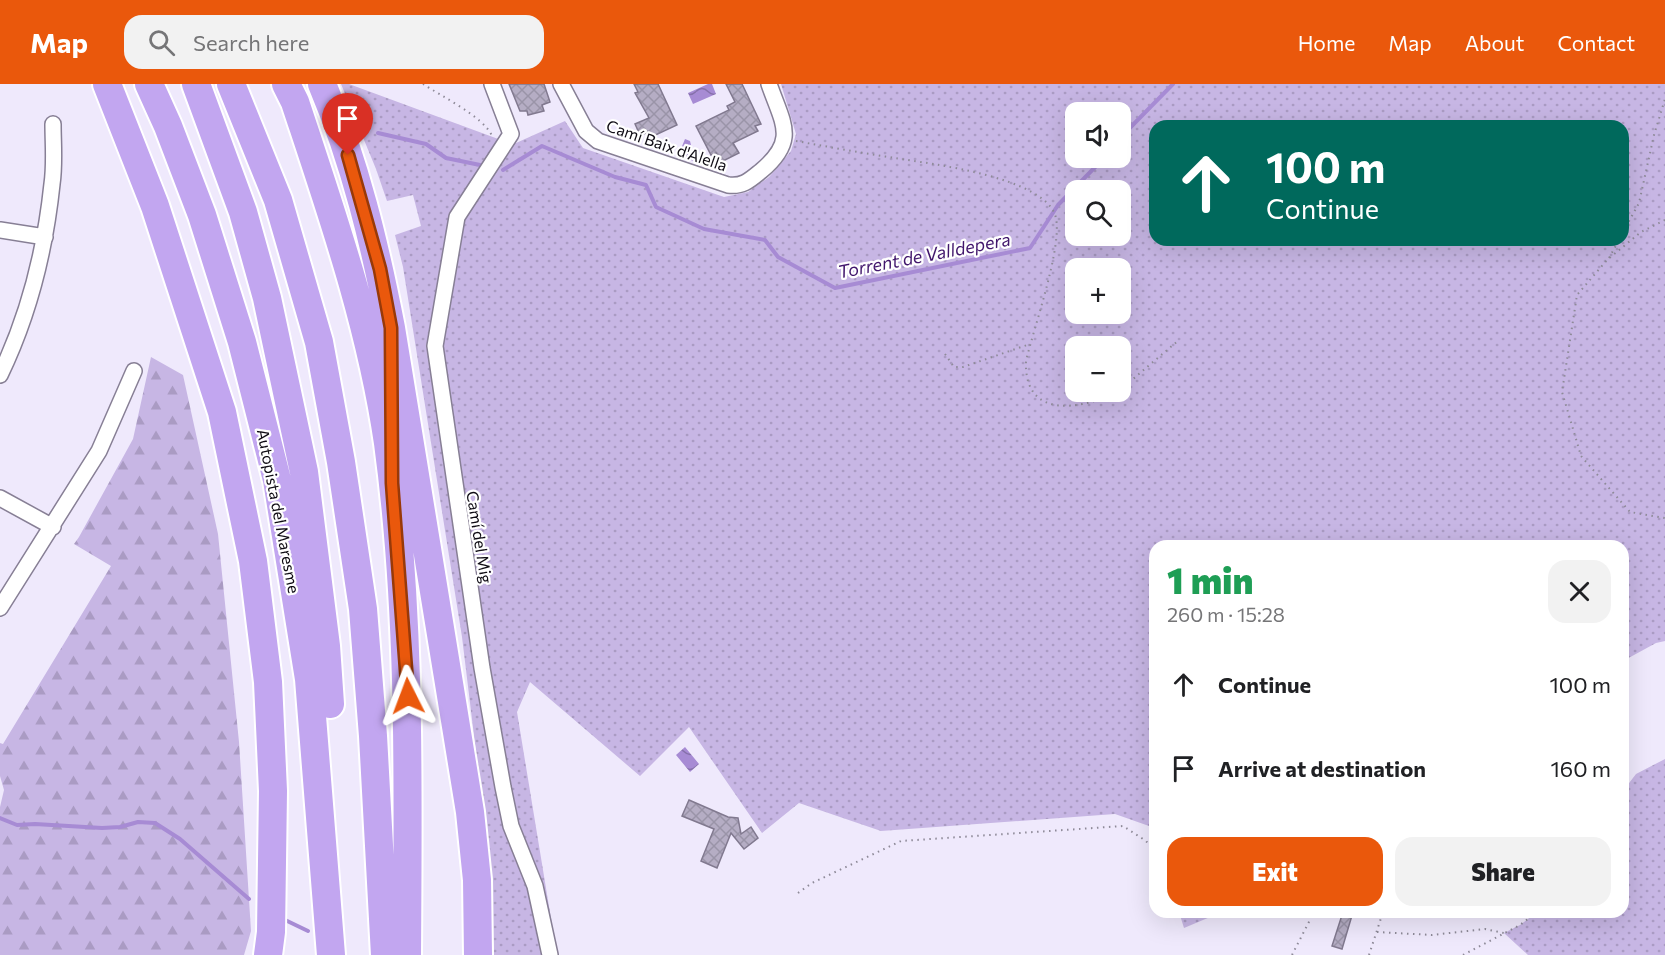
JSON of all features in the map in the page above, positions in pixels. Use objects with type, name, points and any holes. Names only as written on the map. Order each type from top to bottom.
[{"type":"highway","points":[[99,84],[139,163]]},
{"type":"highway","points":[[107,84],[155,206],[222,412],[253,561],[268,681],[273,791],[271,932],[268,955]]},
{"type":"highway","name":"Autopista del Maresme","points":[[149,84],[168,126],[205,226],[242,342],[277,480],[309,679],[331,955]]},
{"type":"highway","points":[[196,84],[243,212],[267,298],[304,472],[326,646],[347,955]]},
{"type":"highway","points":[[231,84],[278,200],[320,342],[341,462],[364,621],[385,955]]},
{"type":"highway","points":[[286,84],[295,102],[344,250],[367,336],[387,441],[408,696],[407,955]]},
{"type":"highway","points":[[322,84],[363,202],[380,269],[391,328],[470,812],[477,880],[478,955]]},
{"type":"highway","points":[[391,328],[392,483]]},
{"type":"street","name":"Camí del Mig","points":[[492,84],[511,134],[457,217],[435,346],[482,668],[503,787],[511,826],[535,886],[550,955]]},
{"type":"street","name":"Camí Baix d'Alella","points":[[561,84],[586,131],[598,141],[728,185],[737,186],[747,183],[767,166],[783,147],[785,139]]},
{"type":"street","points":[[769,84],[785,131],[785,139]]},
{"type":"street","points":[[0,375],[12,350],[33,292],[45,237],[53,182],[53,124]]},
{"type":"street","points":[[0,230],[45,237]]},
{"type":"street","points":[[0,608],[99,451],[134,371]]},
{"type":"street","points":[[0,498],[53,527]]},
{"type":"path","points":[[423,84],[489,129],[499,153]]},
{"type":"path","points":[[1629,221],[1639,203],[1654,135],[1665,99]]},
{"type":"path","points":[[785,139],[985,175],[1021,187],[1046,202],[1056,218],[1054,255],[1030,344],[1025,377],[1033,394],[1044,402],[1052,405],[1090,402]]},
{"type":"path","points":[[1629,242],[1641,232],[1665,220]]},
{"type":"path","points":[[1615,246],[1607,260],[1577,295],[1562,392],[1581,456],[1630,512],[1665,518]]},
{"type":"path","points":[[1607,260],[1624,246]]},
{"type":"path","points":[[1131,381],[1179,340]]},
{"type":"path","points":[[945,354],[954,366],[963,367],[1030,344]]},
{"type":"path","points":[[798,893],[812,883],[901,841],[1123,826],[1149,845]]},
{"type":"path","points":[[1292,955],[1311,918]]},
{"type":"path","points":[[1369,955],[1381,918]]},
{"type":"path","points":[[1463,955],[1529,918]]},
{"type":"path","points":[[1377,932],[1432,935],[1485,929],[1504,933]]},
{"type":"green space","points":[[341,84],[349,84],[501,140],[516,143],[565,121],[583,148],[724,197],[748,192],[769,177],[791,151],[796,134],[781,84],[1665,84],[1665,641],[1656,643],[1629,658],[1629,540],[1149,540],[1149,826],[1115,814],[881,831],[799,803],[762,833],[689,727],[640,776],[530,682],[517,712],[557,955],[494,955],[488,851],[462,637],[403,267],[395,235],[421,226],[413,195],[387,201]]},
{"type":"green space","points":[[151,357],[183,375],[218,534],[239,742],[251,931],[244,955],[0,955],[0,807],[4,790],[0,776],[0,743],[3,744],[111,566],[74,544],[133,439]]},
{"type":"green space","points":[[1665,759],[1665,955],[1528,955],[1504,933],[1529,918],[1629,918],[1629,783],[1636,774]]},
{"type":"green space","points":[[1181,918],[1208,918],[1184,928]]},
{"type":"water","points":[[712,84],[716,94],[693,104],[688,93]]},
{"type":"water","points":[[685,139],[690,141],[692,149],[699,158],[697,162],[678,156]]},
{"type":"water","points":[[685,747],[699,764],[690,772],[676,755]]},
{"type":"building","points":[[509,84],[544,84],[550,102],[542,105],[544,111],[528,115],[527,111],[520,111]]},
{"type":"building","points":[[634,84],[658,84],[677,125],[649,138],[646,133],[640,135],[635,124],[649,118],[635,93],[638,92]]},
{"type":"building","points":[[726,84],[742,84],[761,124],[755,126],[758,131],[733,143],[739,153],[721,162],[716,153],[711,155],[696,126],[729,110],[727,106],[735,102]]},
{"type":"building","points":[[689,800],[728,817],[738,818],[741,834],[751,827],[758,838],[744,849],[731,833],[717,868],[701,861],[714,829],[682,816]]},
{"type":"building","points":[[1341,918],[1351,918],[1342,949],[1332,946]]},
{"type":"waterway","name":"Torrent de Valldepera","points":[[1131,127],[1173,84]]},
{"type":"waterway","name":"Torrent de Valldepera","points":[[378,133],[426,144],[446,158],[480,165]]},
{"type":"waterway","name":"Torrent de Valldepera","points":[[503,170],[542,146],[615,177],[646,185],[656,207],[704,229],[765,240],[778,257],[835,288],[1030,248],[1058,205],[1094,168]]},
{"type":"waterway","points":[[0,818],[17,825],[102,828],[120,827],[138,822],[155,823],[180,839],[249,899]]},
{"type":"waterway","points":[[281,918],[308,931]]},
{"type":"route","points":[[348,155],[380,269],[391,328],[392,483],[408,696]]}]
